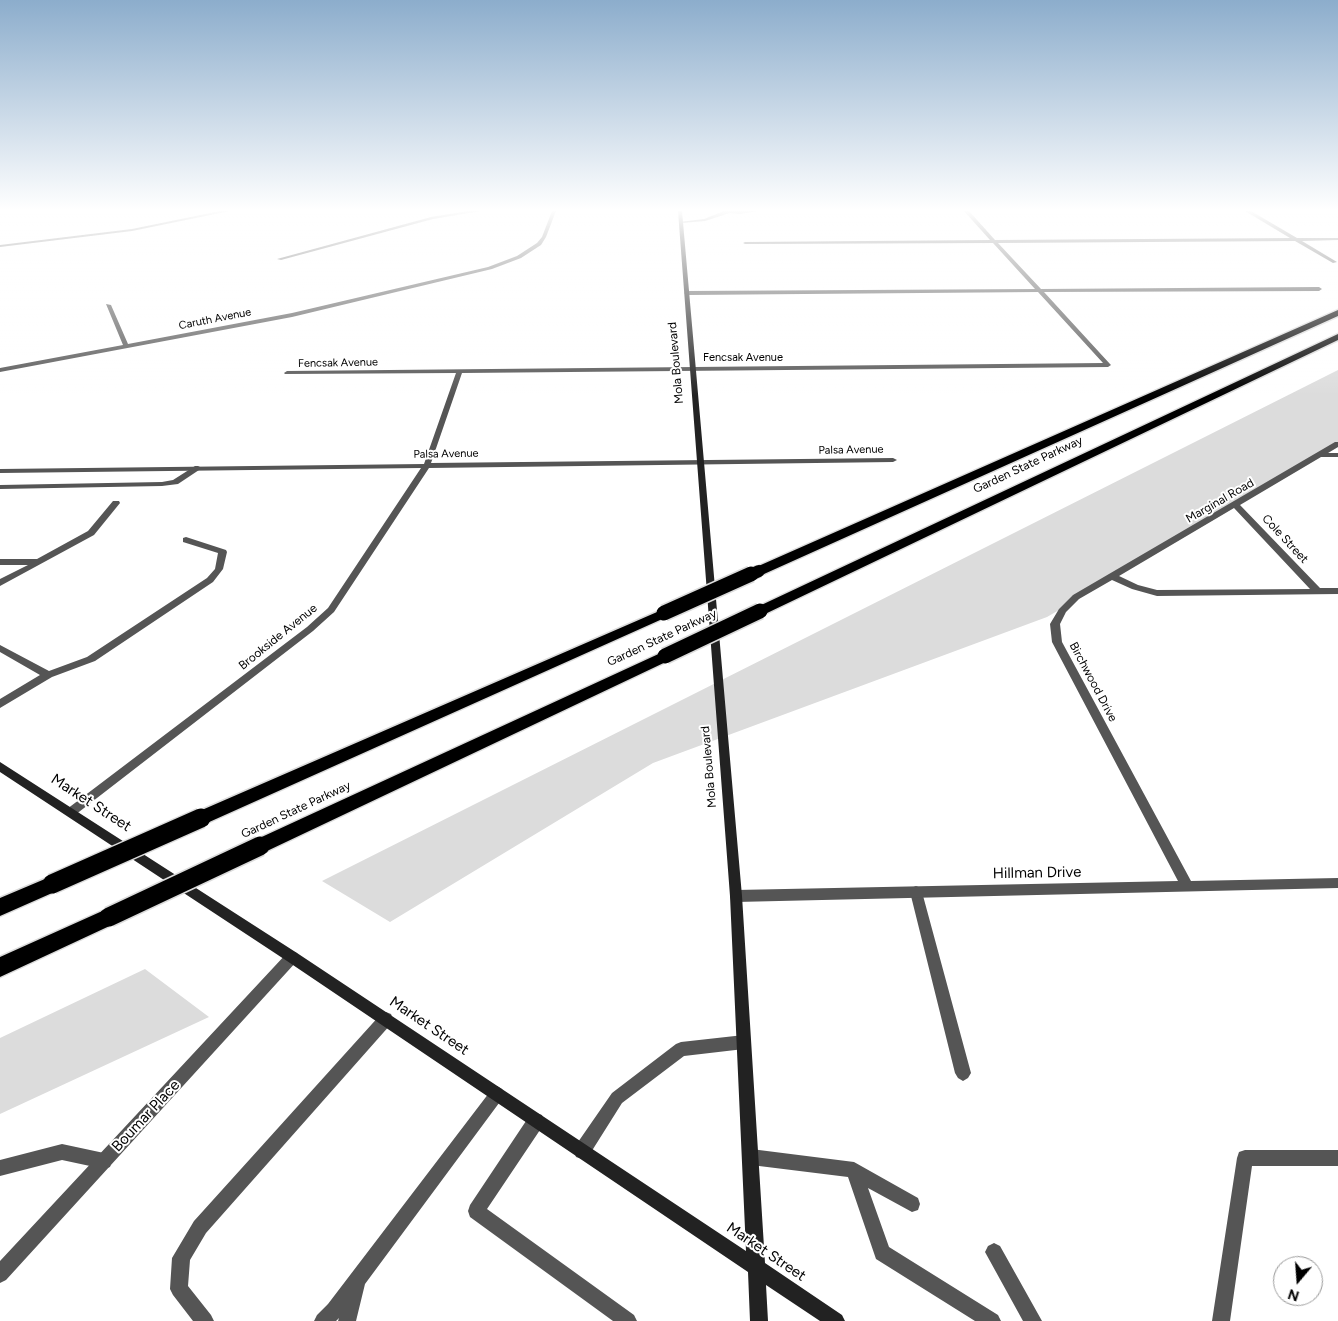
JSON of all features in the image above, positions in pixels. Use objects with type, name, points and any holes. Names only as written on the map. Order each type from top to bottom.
[{"type":"highway","name":"Garden State Parkway","points":[[0,908],[1338,313]]},
{"type":"highway","name":"Garden State Parkway","points":[[0,967],[665,656],[1338,337]]},
{"type":"street","name":"Caruth Avenue","points":[[0,370],[292,315],[470,273]]},
{"type":"street","name":"Mola Boulevard","points":[[685,273],[736,896],[759,1321]]},
{"type":"street","points":[[1022,273],[1039,291]]},
{"type":"street","points":[[687,293],[1319,289]]},
{"type":"street","name":"Fencsak Avenue","points":[[287,373],[1108,365],[1039,291]]},
{"type":"street","points":[[108,305],[126,346]]},
{"type":"street","name":"Brookside Avenue","points":[[71,812],[310,629],[331,610],[427,465],[460,371]]},
{"type":"street","name":"Marginal Road","points":[[1112,576],[1338,444]]},
{"type":"street","points":[[1318,455],[1338,455]]},
{"type":"street","name":"Palsa Avenue","points":[[0,471],[893,460]]},
{"type":"street","points":[[0,487],[162,484],[175,482],[198,468]]},
{"type":"street","points":[[0,583],[91,533],[116,503]]},
{"type":"street","name":"Cole Street","points":[[1236,505],[1317,591]]},
{"type":"street","points":[[0,704],[48,676],[91,659],[210,580],[219,569],[223,552],[186,540]]},
{"type":"street","points":[[0,562],[39,562]]},
{"type":"street","points":[[1112,576],[1135,587],[1157,593],[1338,590]]},
{"type":"street","name":"Birchwood Drive","points":[[1112,576],[1076,597],[1062,611],[1055,624],[1057,642],[1188,886]]},
{"type":"street","points":[[0,648],[48,676]]},
{"type":"street","name":"Market Street","points":[[0,766],[292,957],[836,1321]]},
{"type":"street","name":"Hillman Drive","points":[[736,896],[1338,883]]},
{"type":"street","points":[[916,892],[963,1074]]},
{"type":"street","name":"Boumar Place","points":[[0,1274],[292,957]]},
{"type":"street","points":[[205,1321],[179,1289],[181,1258],[200,1227],[386,1020]]},
{"type":"street","points":[[582,1151],[618,1098],[681,1049],[744,1042]]},
{"type":"street","points":[[323,1321],[358,1279],[497,1094]]},
{"type":"street","points":[[536,1121],[476,1211],[628,1321]]},
{"type":"street","points":[[0,1168],[62,1152],[104,1161]]},
{"type":"street","points":[[751,1157],[854,1170],[912,1204]]},
{"type":"street","points":[[1221,1321],[1245,1158],[1338,1158]]},
{"type":"street","points":[[854,1170],[882,1253],[992,1321]]},
{"type":"street","points":[[994,1252],[1033,1321]]},
{"type":"street","points":[[347,1321],[358,1279]]},
{"type":"shaded area","points":[[1338,370],[1338,447],[1047,617],[653,763],[390,922],[322,881]]},
{"type":"shaded area","points":[[145,969],[209,1017],[0,1114],[0,1038]]}]
